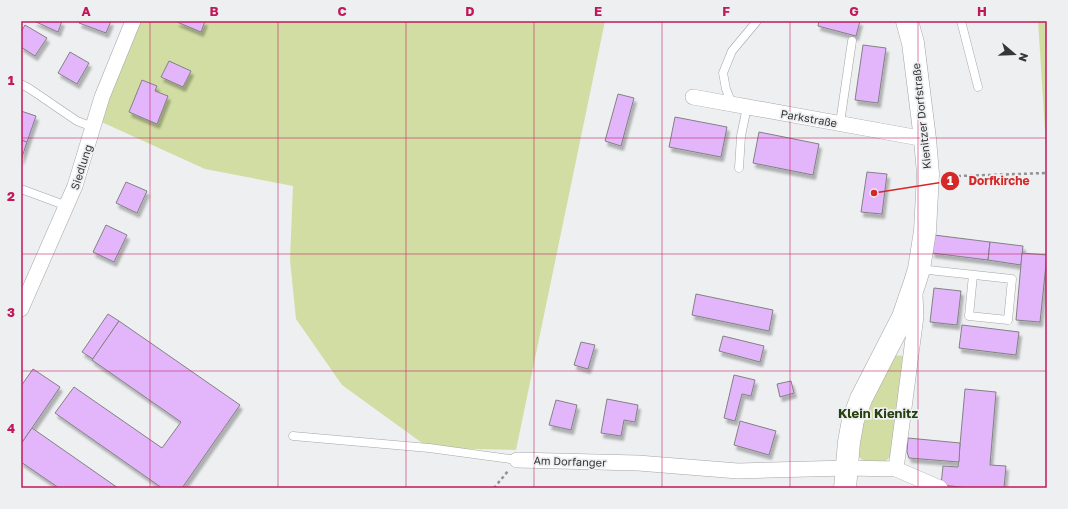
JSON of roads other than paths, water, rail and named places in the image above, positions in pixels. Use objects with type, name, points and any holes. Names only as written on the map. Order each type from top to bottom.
[{"type":"street","name":"Siedlung","points":[[21,309],[75,186],[102,97],[133,21]]},
{"type":"street","name":"Kienitzer Dorfstraße","points":[[846,478],[850,431],[856,409],[903,318],[917,276],[925,231],[928,174],[925,138],[913,43],[907,21]]},
{"type":"street","name":"Parkstraße","points":[[693,97],[925,138]]},
{"type":"street","name":"Kienitzer Dorfstraße","points":[[896,469],[916,316],[917,276]]},
{"type":"street","name":"Am Dorfanger","points":[[517,460],[638,463],[846,478],[896,469]]},
{"type":"street","points":[[896,469],[940,488]]},
{"type":"lane","points":[[739,168],[741,136],[740,105],[726,88],[723,73],[732,51],[757,21]]},
{"type":"lane","points":[[961,21],[978,87]]},
{"type":"lane","points":[[840,123],[852,41]]},
{"type":"lane","points":[[21,84],[77,121],[93,127]]},
{"type":"lane","points":[[21,189],[67,206]]},
{"type":"lane","points":[[917,276],[973,275],[1012,279],[1008,320],[969,316],[973,275]]},
{"type":"lane","name":"Am Dorfanger","points":[[294,436],[429,448],[517,460]]},
{"type":"place","name":"Dorfkirche","points":[[874,193]]},
{"type":"district","name":"Klein Kienitz","points":[[878,413]]}]
